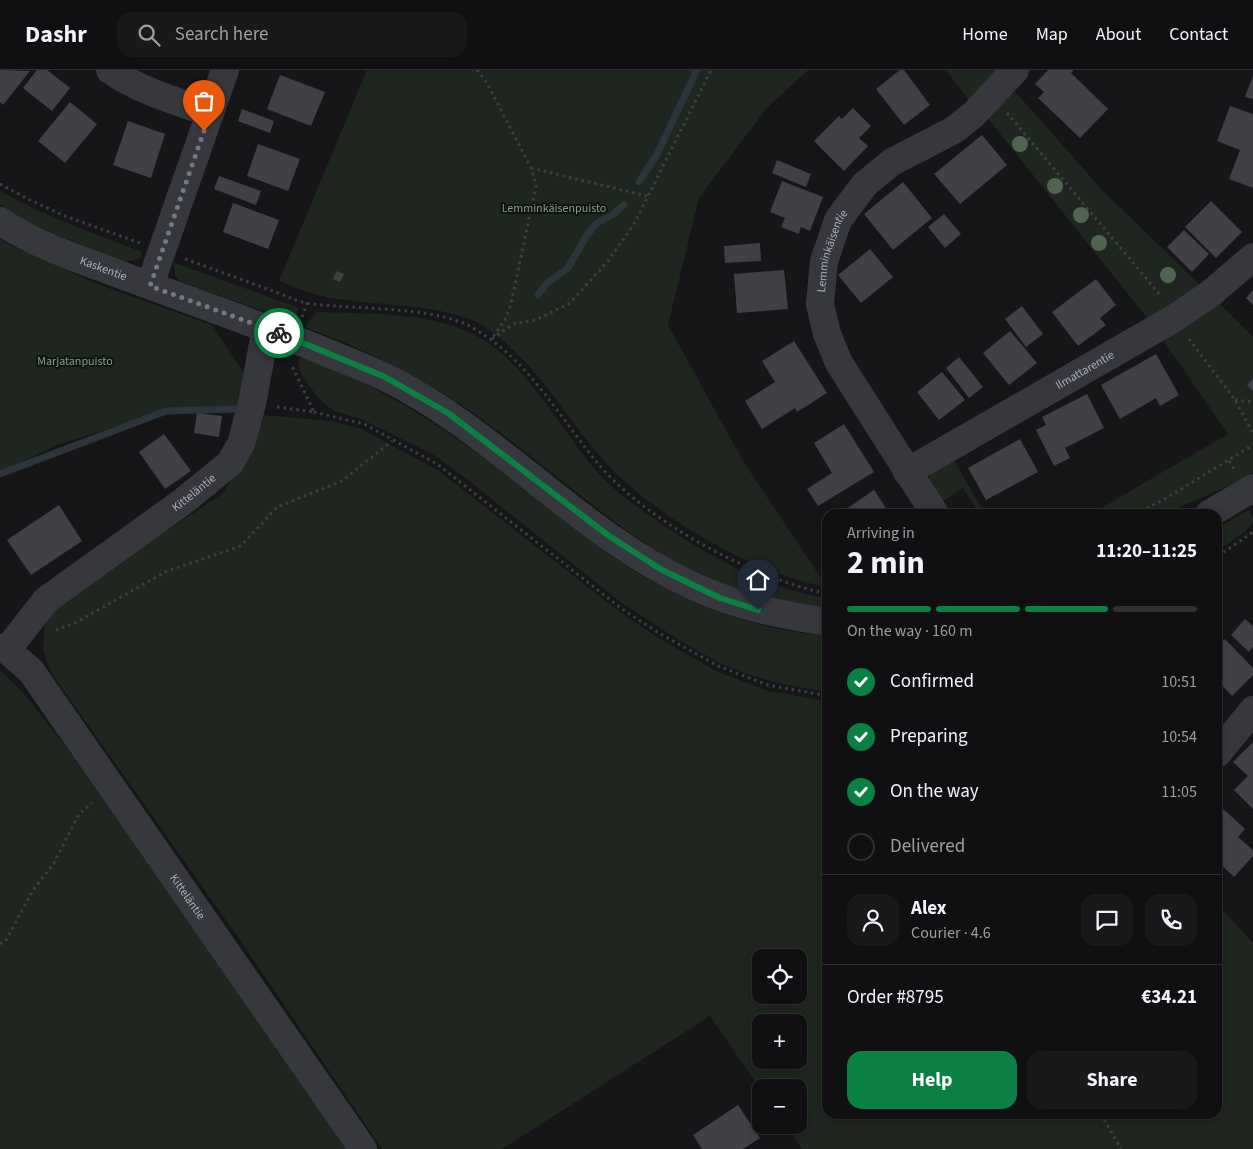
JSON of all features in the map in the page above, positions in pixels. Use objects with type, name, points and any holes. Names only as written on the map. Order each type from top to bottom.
[{"type":"street","points":[[110,70],[145,90],[210,113]]},
{"type":"street","points":[[150,286],[225,70]]},
{"type":"street","name":"Lemminkäisentie","points":[[932,509],[839,363],[827,334],[820,304],[824,261],[838,220],[865,184],[892,162],[954,130],[974,114],[1015,70]]},
{"type":"street","name":"Kaskentie","points":[[0,221],[16,232],[64,253],[266,328],[385,377],[448,413],[609,536],[662,570],[720,598],[758,610],[822,621]]},
{"type":"street","name":"Ilmattarentie","points":[[907,472],[1174,319],[1210,294],[1253,257]]},
{"type":"street","name":"Kitteläntie","points":[[266,328],[252,404],[241,444],[230,463],[181,503],[46,600],[3,649],[31,671],[364,1149]]},
{"type":"street","points":[[1217,509],[1253,488]]},
{"type":"street","points":[[1222,748],[1253,710]]},
{"type":"path","points":[[477,70],[487,83],[531,168],[536,186],[511,304],[505,320],[492,339]]},
{"type":"path","points":[[492,339],[513,324],[536,320],[570,303],[608,261],[634,224],[711,70]]},
{"type":"path","points":[[992,96],[1155,287],[1174,319],[1235,400],[1253,433]]},
{"type":"path","points":[[531,168],[647,196]]},
{"type":"path","points":[[307,303],[438,315],[471,326],[492,339],[534,379],[596,461],[625,491],[706,547],[788,583],[822,592]]},
{"type":"path","points":[[299,383],[314,412]]},
{"type":"path","points":[[1235,400],[1253,402]]},
{"type":"path","points":[[252,404],[314,412],[364,424],[437,464],[615,603],[659,633],[718,666],[768,685],[822,695]]},
{"type":"path","points":[[49,633],[75,622],[167,571],[241,546],[277,507],[342,481],[392,440]]},
{"type":"path","points":[[1145,509],[1253,445]]},
{"type":"path","points":[[1222,553],[1253,532]]},
{"type":"path","points":[[0,944],[6,940],[33,890],[54,863],[79,814],[111,786]]},
{"type":"path","points":[[1104,1119],[1121,1149]]},
{"type":"green space","name":"Lemminkäisenpuisto","points":[[367,70],[808,70],[766,109],[699,198],[668,325],[743,461],[822,580],[822,586],[798,580],[735,555],[673,519],[645,498],[620,477],[599,455],[544,383],[514,350],[477,322],[456,315],[422,308],[352,301],[318,295],[279,281]]},
{"type":"green space","points":[[946,70],[995,70],[998,74],[970,102]]},
{"type":"green space","points":[[1013,89],[1103,191],[1199,284],[1215,272],[1218,275],[1148,319],[986,116]]},
{"type":"green space","points":[[0,191],[86,231],[140,251],[142,256],[137,260],[127,261],[109,257],[22,220],[0,205]]},
{"type":"green space","name":"Marjatanpuisto","points":[[0,239],[100,285],[212,325],[246,376],[244,414],[177,409],[167,410],[57,445],[0,472]]},
{"type":"green space","points":[[173,262],[299,308],[293,322],[180,281],[175,275]]},
{"type":"green space","points":[[1219,303],[1253,337],[1253,472],[1233,484],[1176,509],[1100,509],[1228,434],[1161,337]]},
{"type":"green space","points":[[316,312],[379,314],[444,323],[482,339],[514,365],[542,398],[593,467],[628,500],[685,539],[743,572],[784,588],[822,597],[822,607],[785,601],[741,590],[678,563],[634,536],[511,440],[460,404],[423,381],[385,361],[305,327]]},
{"type":"green space","points":[[305,358],[338,371],[399,402],[429,420],[485,459],[613,557],[660,586],[706,607],[753,623],[822,635],[822,691],[749,675],[719,663],[674,637],[622,603],[463,476],[432,454],[361,419],[334,411],[320,400],[304,379],[299,369],[298,360]]},
{"type":"green space","points":[[262,415],[331,421],[362,429],[439,471],[620,612],[657,637],[716,671],[768,691],[822,700],[822,1119],[1222,1119],[1222,909],[1253,943],[1253,1149],[802,1149],[792,1134],[807,1134],[807,1079],[753,1079],[710,1016],[502,1149],[382,1149],[238,937],[52,674],[43,651],[45,623],[58,603],[222,494],[247,457]]},
{"type":"green space","points":[[952,457],[982,509],[976,509],[963,488],[943,501],[939,499],[929,484],[931,475],[938,467]]},
{"type":"green space","points":[[1248,510],[1253,518],[1248,529],[1222,547],[1222,526]]},
{"type":"green space","points":[[0,670],[25,695],[66,747],[348,1149],[0,1149]]},
{"type":"building","points":[[0,70],[30,71],[3,105],[0,102]]},
{"type":"building","points":[[37,70],[47,70],[70,88],[52,111],[23,88]]},
{"type":"building","points":[[900,70],[904,70],[930,105],[904,125],[876,89]]},
{"type":"building","points":[[1048,70],[1074,70],[1071,73],[1108,109],[1080,138],[1038,98],[1044,92],[1035,84]]},
{"type":"building","points":[[280,75],[325,92],[311,126],[267,109]]},
{"type":"building","points":[[1253,76],[1253,99],[1245,97]]},
{"type":"building","points":[[70,102],[97,124],[65,163],[38,141]]},
{"type":"building","points":[[1230,106],[1253,114],[1253,188],[1229,179],[1240,150],[1217,141]]},
{"type":"building","points":[[853,108],[871,126],[859,138],[868,146],[844,171],[814,141],[839,116],[842,119]]},
{"type":"building","points":[[242,109],[274,121],[270,133],[238,121]]},
{"type":"building","points":[[128,121],[165,134],[151,178],[113,165]]},
{"type":"building","points":[[982,135],[1007,165],[960,204],[934,174]]},
{"type":"building","points":[[258,144],[300,159],[288,191],[247,176]]},
{"type":"building","points":[[777,160],[811,174],[806,187],[772,173]]},
{"type":"building","points":[[219,176],[261,191],[256,205],[214,189]]},
{"type":"building","points":[[782,181],[823,197],[810,231],[801,227],[799,234],[781,227],[785,218],[770,212]]},
{"type":"building","points":[[903,182],[932,218],[893,250],[864,214]]},
{"type":"building","points":[[1211,201],[1242,232],[1216,258],[1185,227]]},
{"type":"building","points":[[233,203],[279,220],[268,249],[223,232]]},
{"type":"building","points":[[944,214],[961,234],[945,248],[928,227]]},
{"type":"building","points":[[1184,230],[1209,254],[1192,272],[1167,247]]},
{"type":"building","points":[[760,243],[761,261],[725,263],[724,246]]},
{"type":"building","points":[[870,249],[893,277],[861,303],[838,275]]},
{"type":"building","points":[[784,270],[788,309],[737,313],[734,274]]},
{"type":"building","points":[[337,271],[344,274],[340,282],[333,279]]},
{"type":"building","points":[[1096,279],[1116,305],[1100,318],[1106,325],[1078,346],[1052,312]]},
{"type":"building","points":[[1253,290],[1253,305],[1246,298]]},
{"type":"building","points":[[1022,306],[1043,334],[1026,347],[1005,319]]},
{"type":"building","points":[[1010,331],[1037,363],[1009,385],[983,353]]},
{"type":"building","points":[[794,341],[827,393],[797,412],[795,408],[762,429],[745,401],[775,382],[762,361]]},
{"type":"building","points":[[1156,354],[1179,395],[1160,406],[1156,398],[1120,419],[1101,385]]},
{"type":"building","points":[[959,357],[983,387],[969,398],[946,368]]},
{"type":"building","points":[[942,372],[965,400],[939,420],[917,392]]},
{"type":"building","points":[[1253,379],[1253,391],[1247,385]]},
{"type":"building","points":[[1087,394],[1104,428],[1065,448],[1070,458],[1054,466],[1036,430],[1046,425],[1042,417]]},
{"type":"building","points":[[197,413],[222,416],[219,437],[194,433]]},
{"type":"building","points":[[844,424],[874,472],[818,506],[807,489],[832,473],[814,443]]},
{"type":"building","points":[[164,434],[191,471],[165,489],[139,452]]},
{"type":"building","points":[[1020,439],[1038,472],[986,500],[968,468]]},
{"type":"building","points":[[874,490],[887,509],[846,509]]},
{"type":"building","points":[[59,505],[82,541],[31,575],[7,540]]},
{"type":"building","points":[[1245,619],[1253,626],[1253,647],[1249,652],[1231,635]]},
{"type":"building","points":[[1225,639],[1253,668],[1253,675],[1232,696],[1222,685],[1222,642]]},
{"type":"building","points":[[1253,742],[1253,809],[1234,790],[1248,776],[1233,762]]},
{"type":"building","points":[[1222,808],[1245,829],[1238,837],[1253,850],[1253,856],[1234,877],[1222,866]]},
{"type":"building","points":[[738,1105],[752,1126],[752,1134],[757,1134],[760,1138],[743,1149],[702,1149],[693,1135]]},
{"type":"waterway","points":[[639,182],[656,156],[697,70]]},
{"type":"waterway","points":[[538,295],[547,283],[568,268],[587,235],[597,223],[612,215],[624,205]]},
{"type":"waterway","points":[[0,474],[166,411],[234,409]]},
{"type":"way so far","points":[[204,131],[150,286],[279,333]]},
{"type":"route","points":[[279,333],[385,377],[448,413],[609,536],[662,570],[720,598],[758,610]]}]
